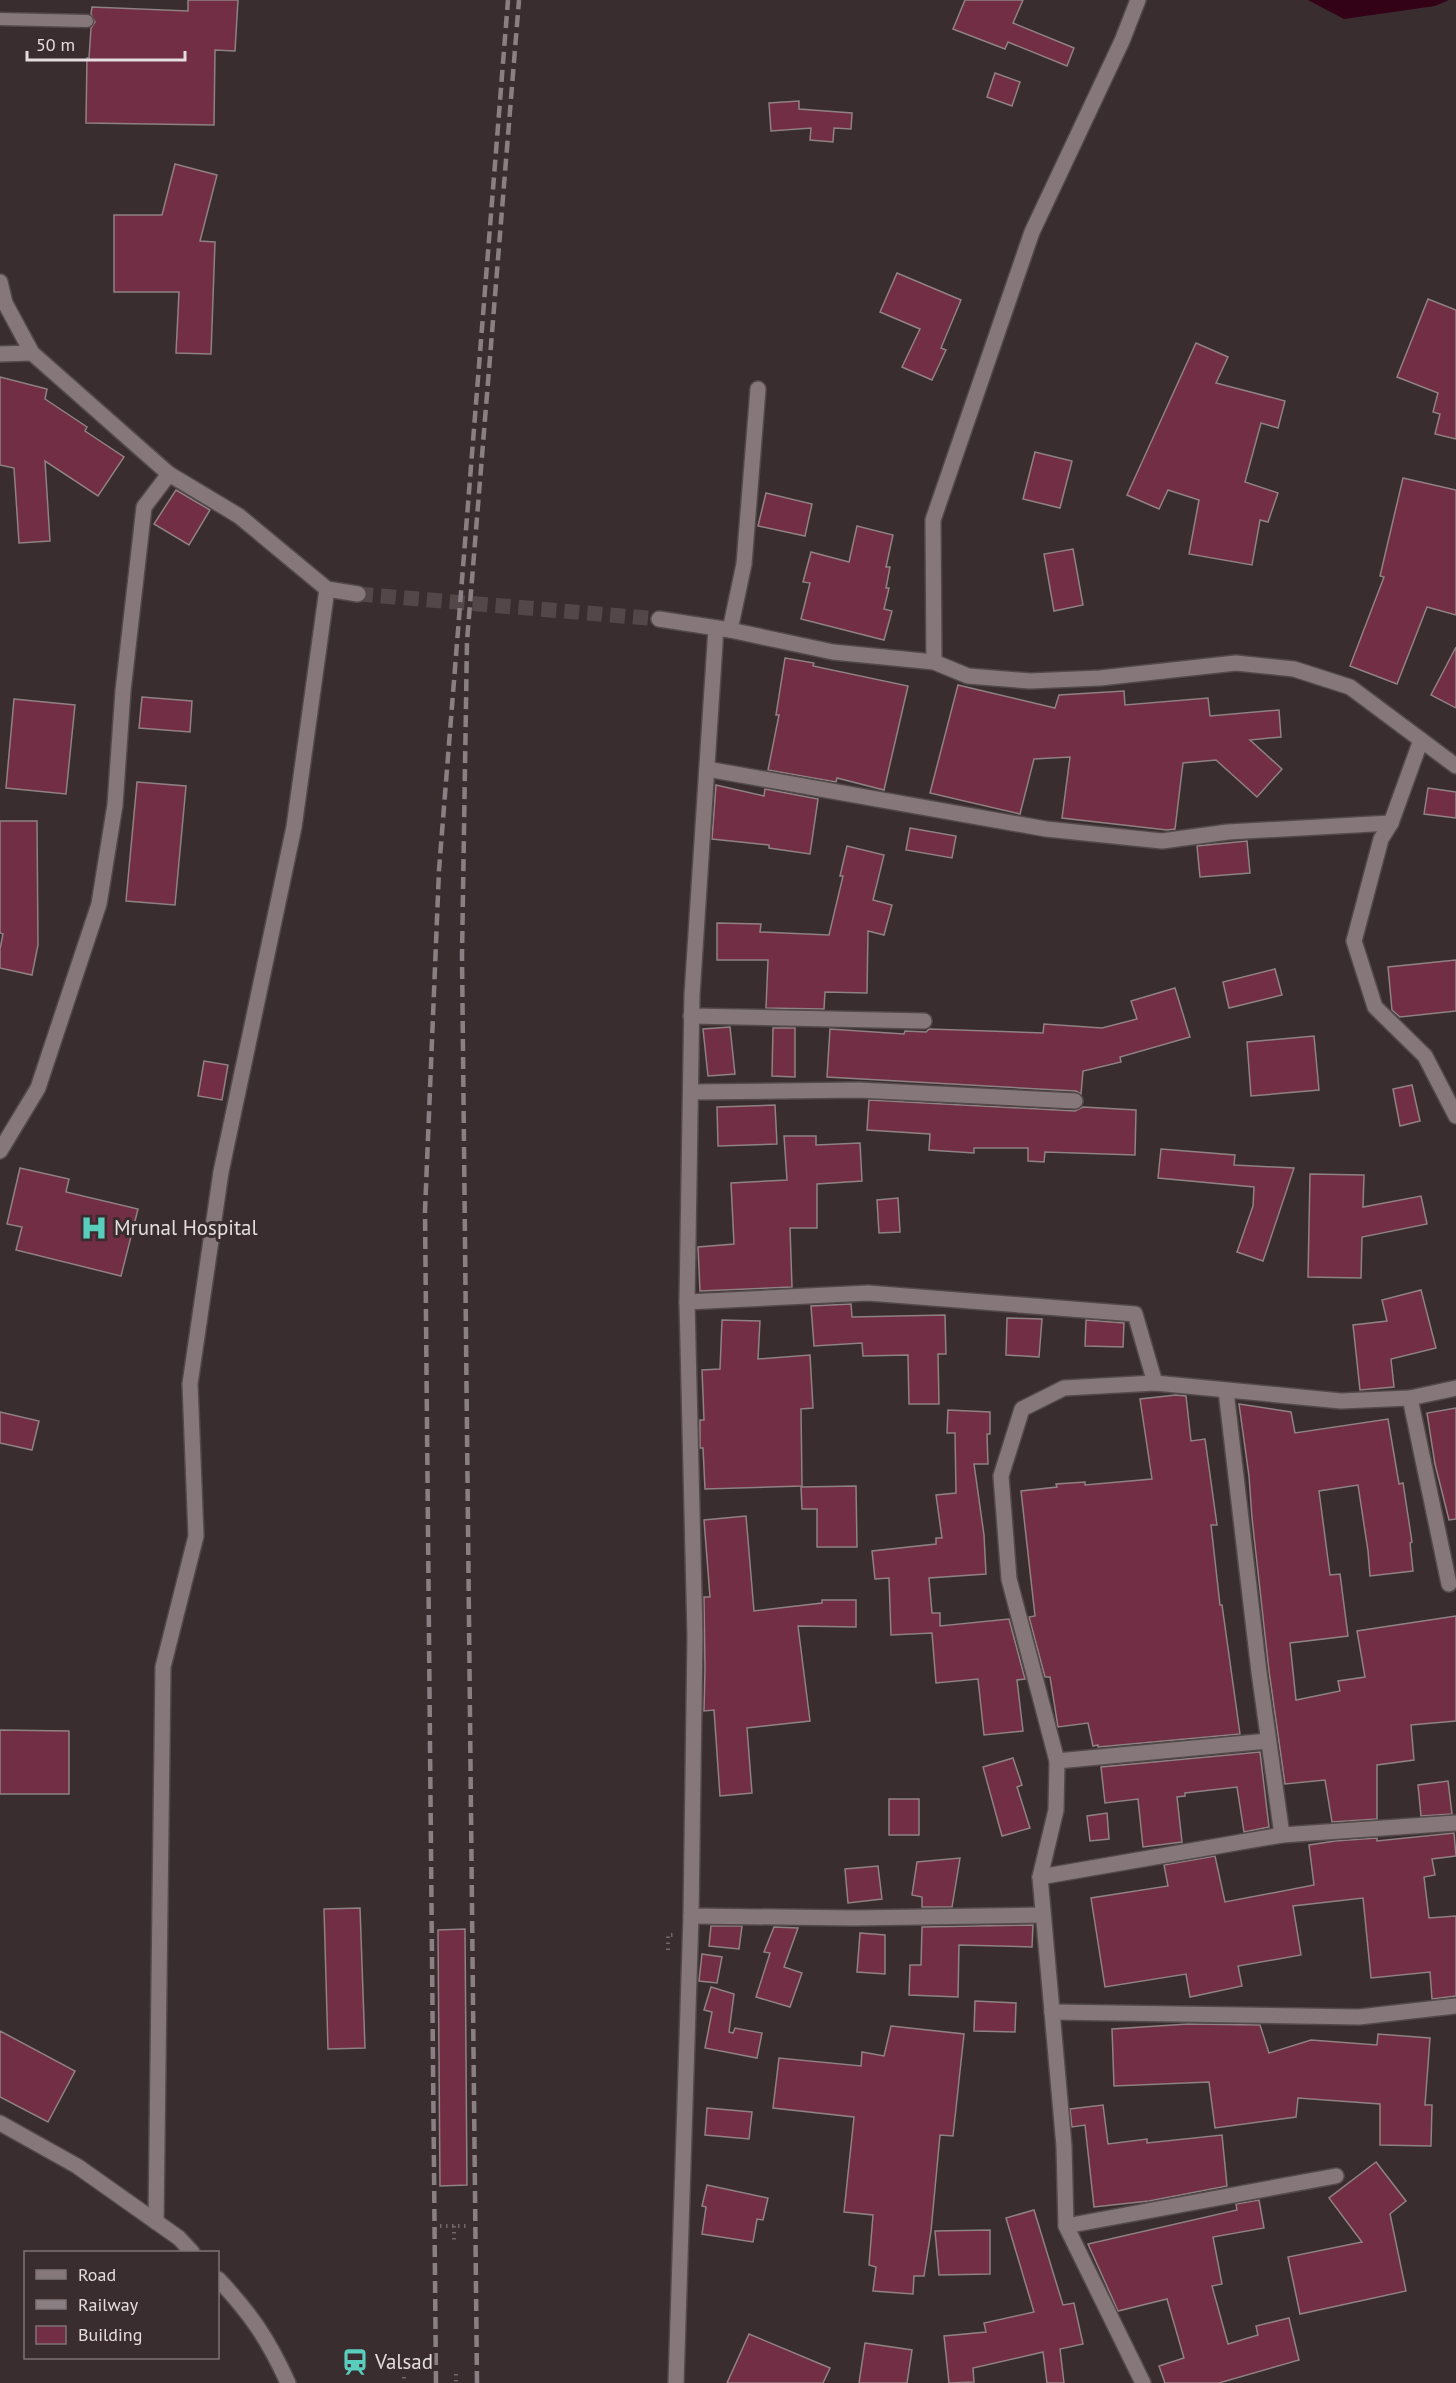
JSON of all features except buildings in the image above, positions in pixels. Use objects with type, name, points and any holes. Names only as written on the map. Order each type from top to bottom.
[{"type":"street","points":[[934,663],[933,520],[1032,232],[1122,41],[1138,0]]},
{"type":"street","points":[[0,282],[5,303],[32,353],[169,474],[239,516],[327,589],[358,594]]},
{"type":"street","points":[[0,354],[32,353]]},
{"type":"street","points":[[676,2383],[691,1916],[695,1636],[687,1302],[692,1016],[707,769],[723,629],[744,564],[758,389]]},
{"type":"street","points":[[0,1151],[38,1088],[99,904],[115,805],[123,691],[144,507],[169,474]]},
{"type":"street","points":[[156,2222],[163,1667],[196,1536],[190,1384],[221,1172],[294,827],[327,589]]},
{"type":"street","points":[[659,619],[723,629],[833,652],[934,663],[968,676],[1030,681],[1100,678],[1236,663],[1294,669],[1350,687],[1456,766]]},
{"type":"street","points":[[1421,740],[1391,823],[1381,839],[1353,941],[1375,1007],[1425,1056],[1456,1116]]},
{"type":"street","points":[[707,769],[1046,829],[1162,841],[1227,832],[1391,823]]},
{"type":"street","points":[[692,1016],[924,1021]]},
{"type":"street","points":[[691,1092],[859,1090],[1075,1101]]},
{"type":"street","points":[[687,1302],[868,1293],[1135,1314],[1155,1383]]},
{"type":"street","points":[[1143,2383],[1065,2226],[1064,2146],[1040,1877],[1056,1810],[1057,1761],[1009,1579],[1001,1476],[1022,1409],[1064,1388],[1155,1383],[1341,1401],[1410,1398],[1456,1388]]},
{"type":"street","points":[[1226,1391],[1268,1741],[1282,1835]]},
{"type":"street","points":[[1410,1398],[1449,1584]]},
{"type":"street","points":[[1057,1761],[1268,1741]]},
{"type":"street","points":[[1040,1877],[1282,1835],[1456,1823]]},
{"type":"street","points":[[691,1916],[854,1918],[1043,1915]]},
{"type":"street","points":[[1052,2012],[1359,2017],[1456,2006]]},
{"type":"street","points":[[0,2123],[77,2166],[179,2238],[190,2251]]},
{"type":"street","points":[[1065,2226],[1336,2176]]},
{"type":"street","points":[[219,2280],[247,2310],[273,2349],[288,2383]]},
{"type":"lane","points":[[0,19],[87,21]]},
{"type":"path","points":[[440,2226],[467,2226]]},
{"type":"path","points":[[454,2226],[454,2240]]},
{"type":"path","points":[[456,2374],[456,2383]]},
{"type":"path","points":[[404,2377],[404,2383]]},
{"type":"shaded area","points":[[1308,0],[1449,0],[1435,6],[1344,19]]},
{"type":"tunnel","points":[[358,594],[659,619]]},
{"type":"railway","points":[[436,2383],[425,1211],[439,870],[508,0]]},
{"type":"railway","points":[[477,2383],[462,956],[467,641],[519,0]]},
{"type":"place","name":"Mrunal Hospital","points":[[94,1228]]},
{"type":"place","name":"Valsad","points":[[355,2362]]}]
